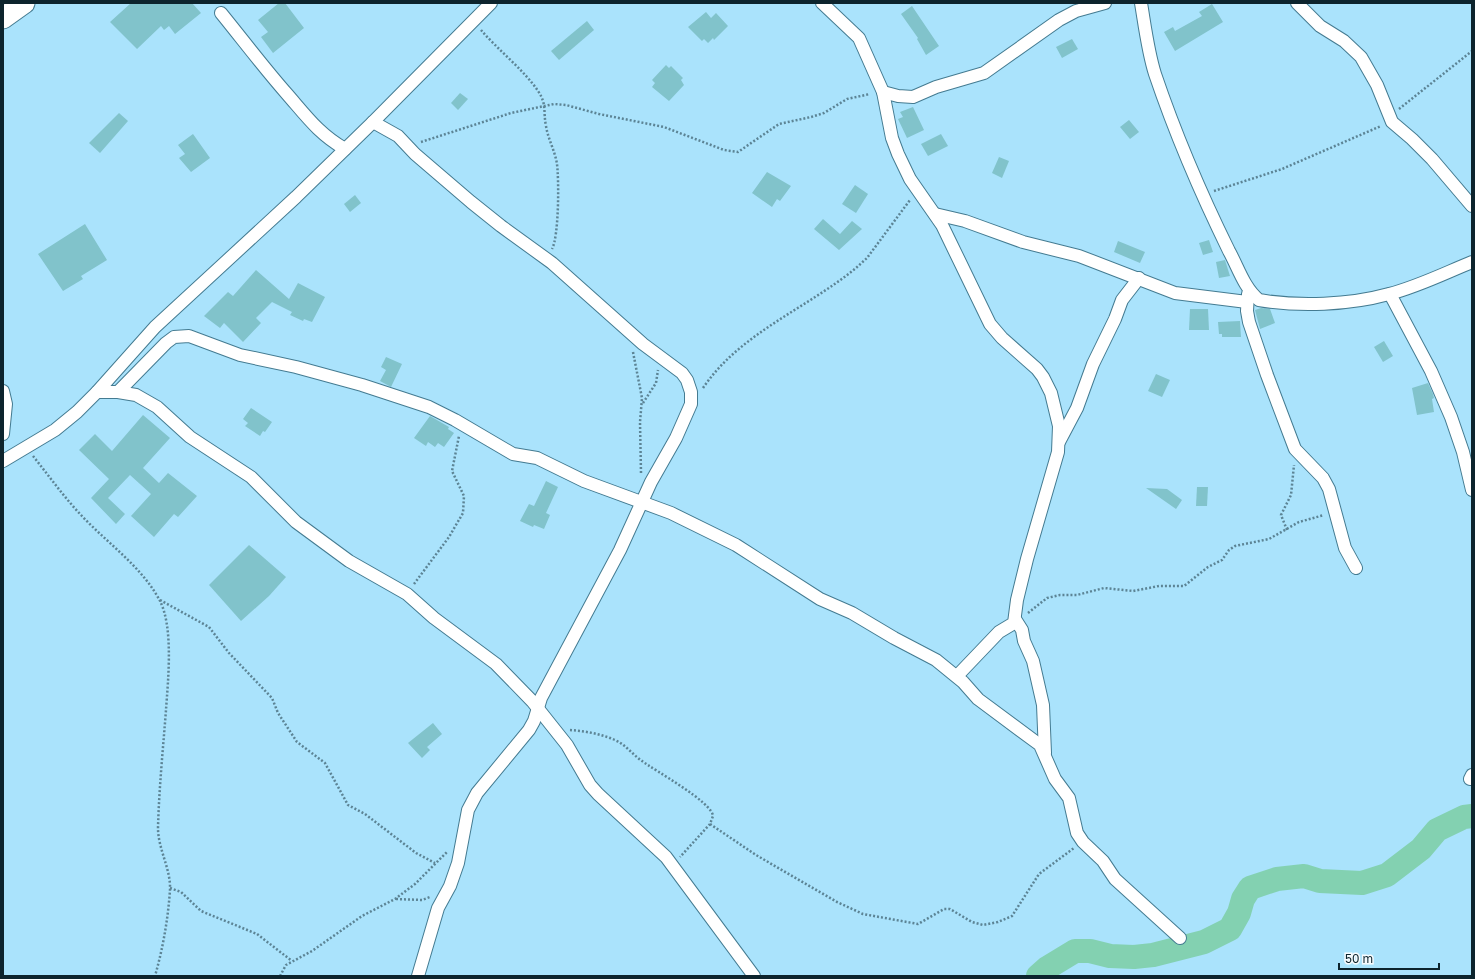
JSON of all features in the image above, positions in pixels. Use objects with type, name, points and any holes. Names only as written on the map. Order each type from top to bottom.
[{"type":"highway","points":[[3,18],[24,3]]},
{"type":"street","points":[[3,461],[55,430],[97,392],[155,327],[373,122],[491,3]]},
{"type":"street","points":[[822,3],[859,38],[882,92],[892,138],[898,154],[913,183],[942,225],[990,324],[1002,338],[1037,369],[1046,382],[1056,407],[1058,452],[1027,559],[1017,600],[1016,620],[1033,661],[1043,705],[1045,753]]},
{"type":"street","points":[[882,92],[898,96],[913,97],[936,87],[976,77],[984,73],[1065,16],[1105,3]]},
{"type":"street","points":[[1141,3],[1155,73],[1212,216],[1249,289],[1258,300],[1294,305],[1358,300],[1390,294],[1472,262]]},
{"type":"street","points":[[1296,3],[1320,26],[1344,41],[1361,57],[1377,85],[1391,119],[1396,127],[1412,139],[1432,159],[1472,206]]},
{"type":"street","points":[[221,13],[269,74],[314,126],[327,138],[345,149]]},
{"type":"street","points":[[373,122],[392,133],[501,226],[545,258],[622,325],[682,373],[687,380],[691,392],[691,404],[676,438],[643,498],[620,550],[553,674],[537,709],[534,721],[529,730],[477,794],[468,810],[458,863],[450,886],[438,908],[418,976]]},
{"type":"street","points":[[935,214],[966,221],[1023,242],[1079,256],[1185,295],[1247,302]]},
{"type":"street","points":[[1058,443],[1077,408],[1093,364],[1115,319],[1122,300],[1139,278]]},
{"type":"street","points":[[1249,289],[1247,302],[1249,322],[1259,356],[1295,449],[1323,478],[1329,489],[1345,548],[1356,568]]},
{"type":"street","points":[[1390,294],[1431,371],[1451,417],[1463,452],[1472,490]]},
{"type":"street","points":[[118,392],[166,343],[174,337],[189,336],[240,355],[296,367],[362,384],[419,403],[455,420],[507,452],[537,458],[584,481],[643,498],[736,546],[812,595],[852,613],[936,660],[957,676],[978,699],[1040,745],[1045,753],[1055,779],[1069,798],[1077,833],[1083,842],[1103,860],[1115,879],[1180,938]]},
{"type":"street","points":[[3,391],[6,404],[3,434]]},
{"type":"street","points":[[97,392],[118,392],[136,395],[157,407],[190,437],[251,477],[296,522],[349,561],[407,594],[434,618],[496,664],[521,688],[575,756],[594,790],[657,848],[672,864],[754,976]]},
{"type":"street","points":[[957,676],[999,632],[1012,626],[1016,620]]},
{"type":"path","points":[[477,17],[481,30],[533,85],[545,105],[545,124],[557,164],[558,192],[554,244],[545,258]]},
{"type":"path","points":[[1204,194],[1282,169],[1377,128],[1391,119],[1412,98],[1472,50]]},
{"type":"path","points":[[407,146],[511,113],[545,105],[566,105],[599,114],[664,127],[724,150],[738,152],[779,124],[812,117],[847,99],[882,92]]},
{"type":"path","points":[[691,404],[716,370],[751,339],[847,276],[867,258],[910,200],[913,183]]},
{"type":"path","points":[[622,325],[632,346],[642,403],[640,422],[643,498]]},
{"type":"path","points":[[642,403],[656,383],[660,356]]},
{"type":"path","points":[[407,594],[449,536],[463,513],[464,496],[452,472],[452,465],[459,440],[455,420]]},
{"type":"path","points":[[27,448],[81,515],[124,554],[159,599],[165,614],[168,645],[158,838],[169,877],[170,888],[167,922],[154,976]]},
{"type":"path","points":[[1287,530],[1281,515],[1291,495],[1295,449]]},
{"type":"path","points":[[1016,620],[1036,605],[1050,597],[1077,595],[1104,588],[1133,591],[1159,586],[1184,586],[1208,567],[1222,560],[1229,550],[1235,546],[1269,539],[1308,518],[1336,512]]},
{"type":"path","points":[[159,599],[209,627],[229,653],[268,692],[276,704],[278,713],[297,742],[325,764],[348,805],[365,814],[416,853],[435,863]]},
{"type":"path","points":[[554,730],[590,732],[604,736],[626,746],[640,760],[677,782],[709,808],[713,816],[710,824],[672,864]]},
{"type":"path","points":[[710,824],[756,855],[837,902],[863,914],[918,924],[944,909],[950,909],[972,922],[983,924],[998,922],[1012,916],[1039,874],[1083,842]]},
{"type":"path","points":[[280,976],[286,965],[292,961],[312,951],[362,916],[396,899],[415,884],[449,850],[461,844]]},
{"type":"path","points":[[396,899],[425,900],[450,886]]},
{"type":"path","points":[[170,888],[181,892],[201,911],[257,934],[292,961]]},
{"type":"building","points":[[131,3],[192,3],[201,13],[175,34],[169,26],[164,30],[161,26],[137,49],[110,22]]},
{"type":"building","points":[[279,3],[285,3],[304,28],[273,53],[261,37],[268,32],[258,20]]},
{"type":"building","points":[[1212,4],[1223,22],[1175,51],[1164,32],[1173,27],[1175,31],[1202,16],[1199,12]]},
{"type":"building","points":[[912,6],[939,46],[926,55],[917,39],[918,38],[901,14]]},
{"type":"building","points":[[706,12],[711,18],[716,13],[728,26],[714,40],[713,38],[708,43],[704,39],[702,41],[688,27]]},
{"type":"building","points":[[587,21],[594,30],[559,60],[551,51]]},
{"type":"building","points":[[1072,39],[1078,49],[1062,58],[1056,47]]},
{"type":"building","points":[[666,65],[669,68],[671,66],[683,78],[681,80],[684,85],[669,101],[652,87],[655,83],[652,80]]},
{"type":"building","points":[[460,93],[468,99],[458,110],[451,103]]},
{"type":"building","points":[[913,107],[924,130],[907,138],[898,119],[903,117],[900,112]]},
{"type":"building","points":[[119,113],[128,121],[100,153],[89,143]]},
{"type":"building","points":[[1129,120],[1139,132],[1130,139],[1120,127]]},
{"type":"building","points":[[193,134],[210,158],[191,172],[179,158],[185,154],[178,145]]},
{"type":"building","points":[[941,134],[948,146],[928,156],[921,144]]},
{"type":"building","points":[[999,157],[1009,161],[1002,178],[992,173]]},
{"type":"building","points":[[767,172],[791,186],[780,201],[777,199],[772,207],[752,193]]},
{"type":"building","points":[[855,185],[868,194],[856,213],[842,204]]},
{"type":"building","points":[[355,195],[361,203],[350,212],[344,204]]},
{"type":"building","points":[[823,219],[840,234],[852,221],[862,229],[839,250],[814,229]]},
{"type":"building","points":[[85,224],[107,260],[81,276],[83,279],[63,291],[38,254]]},
{"type":"building","points":[[1209,240],[1213,252],[1203,255],[1199,243]]},
{"type":"building","points":[[1118,241],[1145,252],[1140,263],[1114,252]]},
{"type":"building","points":[[1225,260],[1230,276],[1219,278],[1216,262]]},
{"type":"building","points":[[256,270],[289,299],[298,283],[325,297],[312,322],[304,319],[303,321],[290,315],[292,312],[272,302],[256,318],[261,323],[243,342],[224,323],[220,328],[204,316],[228,292],[233,296]]},
{"type":"building","points":[[1261,308],[1270,309],[1275,323],[1260,329],[1255,310]]},
{"type":"building","points":[[1190,309],[1208,309],[1209,330],[1189,330]]},
{"type":"building","points":[[1240,321],[1241,337],[1222,337],[1222,334],[1219,334],[1218,322]]},
{"type":"building","points":[[1384,341],[1393,356],[1383,362],[1374,347]]},
{"type":"building","points":[[386,357],[402,364],[391,387],[380,381],[386,370],[381,367]]},
{"type":"building","points":[[1156,374],[1170,380],[1162,397],[1148,391]]},
{"type":"building","points":[[1428,383],[1434,398],[1432,399],[1434,412],[1417,415],[1412,388]]},
{"type":"building","points":[[251,408],[272,422],[260,436],[245,426],[248,423],[243,419]]},
{"type":"building","points":[[143,415],[170,438],[143,468],[159,483],[168,473],[197,496],[178,517],[174,514],[154,537],[131,516],[151,494],[130,475],[108,498],[125,514],[116,524],[91,498],[109,479],[79,450],[95,434],[112,451]]},
{"type":"building","points":[[430,416],[449,427],[448,429],[454,433],[444,447],[438,443],[435,447],[428,442],[426,446],[414,438]]},
{"type":"building","points":[[546,481],[558,487],[546,513],[550,515],[544,529],[534,525],[533,527],[520,521],[529,504],[534,506]]},
{"type":"building","points":[[1197,487],[1208,487],[1207,506],[1196,506]]},
{"type":"building","points":[[1146,488],[1167,489],[1182,500],[1176,509]]},
{"type":"building","points":[[249,545],[286,577],[269,596],[241,621],[209,585]]},
{"type":"building","points":[[433,723],[442,734],[427,747],[430,750],[422,758],[408,743]]},
{"type":"waterway","points":[[1038,976],[1047,968],[1075,951],[1090,951],[1110,956],[1134,957],[1153,955],[1204,942],[1230,929],[1239,913],[1243,899],[1250,888],[1277,879],[1304,876],[1320,881],[1362,883],[1387,875],[1421,849],[1437,830],[1464,817],[1472,816]]}]
